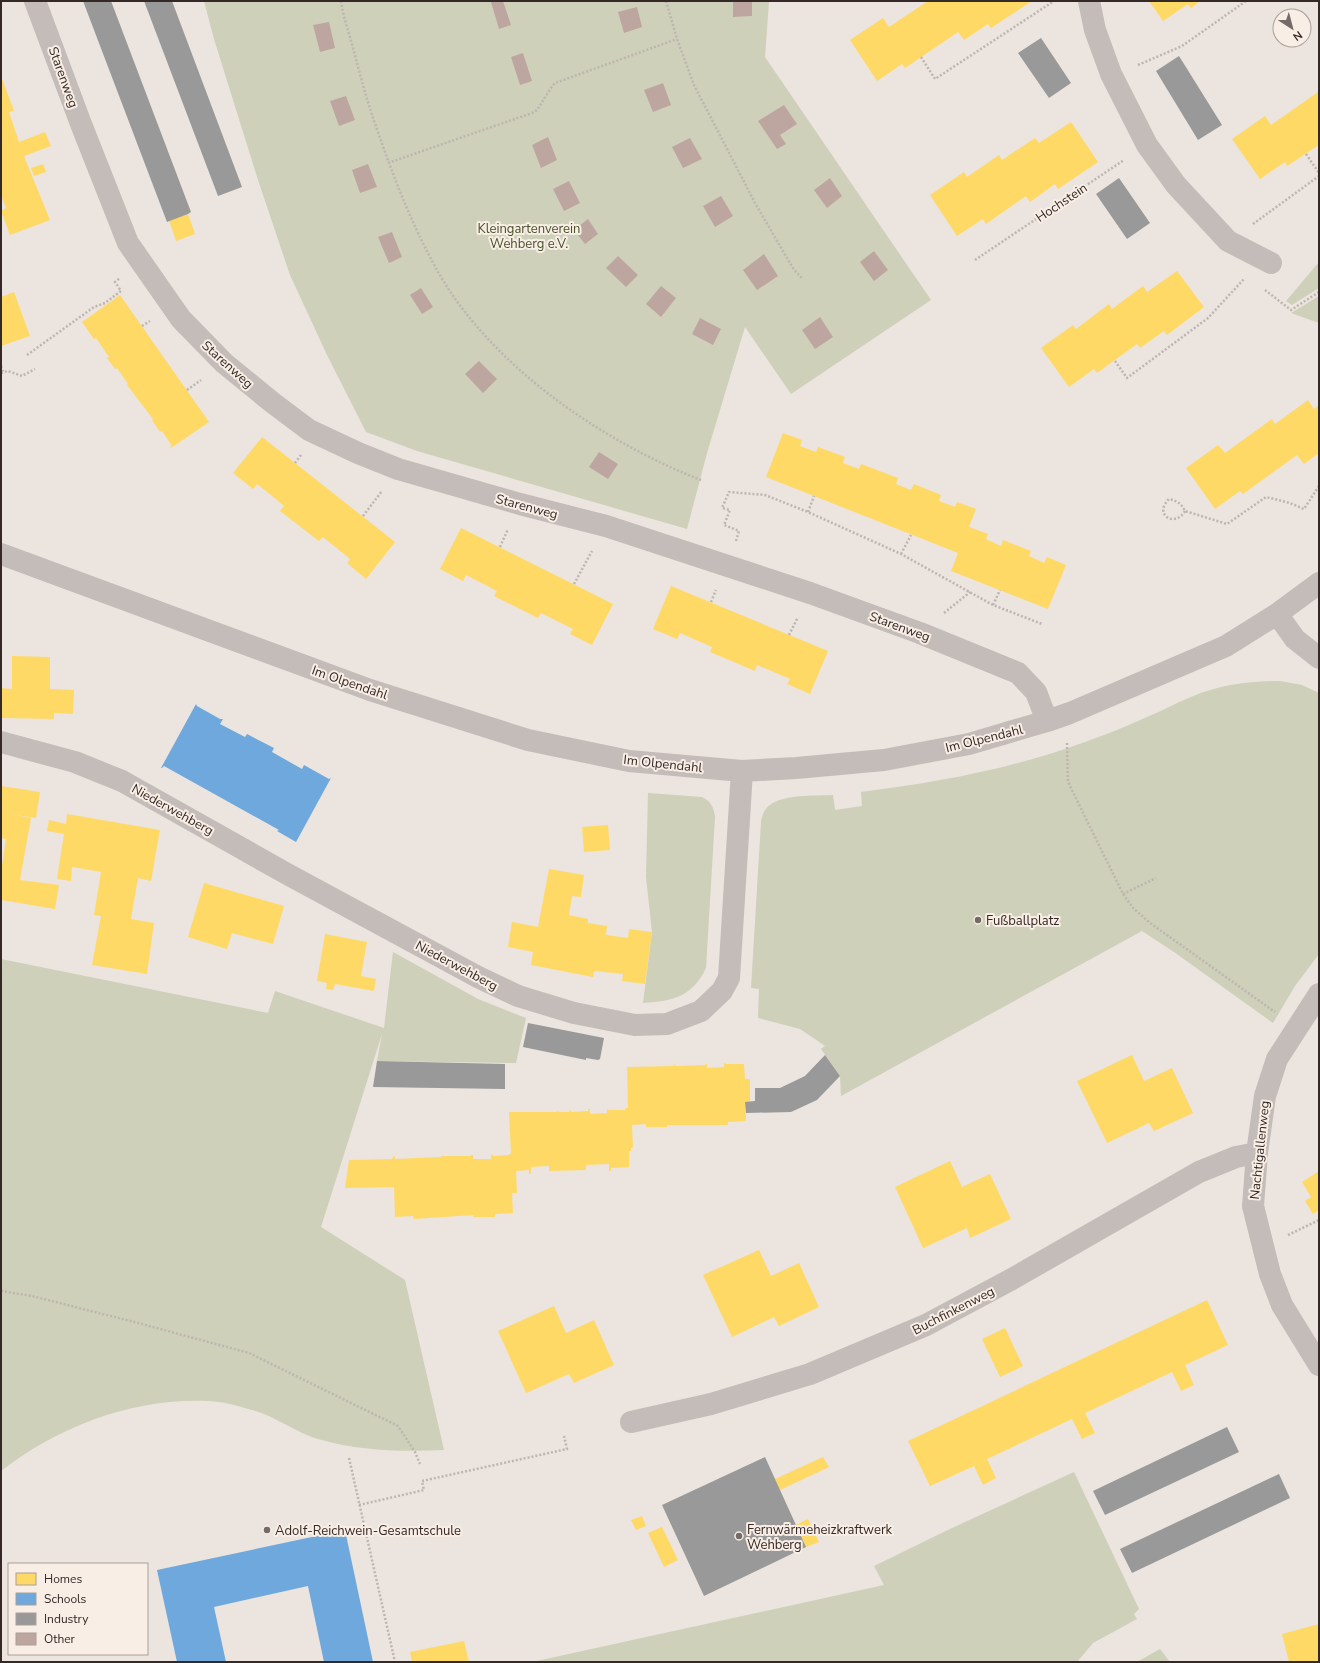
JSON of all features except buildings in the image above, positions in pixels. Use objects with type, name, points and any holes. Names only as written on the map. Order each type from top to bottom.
[{"type":"street","name":"Starenweg","points":[[35,1],[89,146],[128,243],[181,319],[224,363],[309,430],[358,453],[398,469],[520,504],[606,526],[727,565],[920,633],[1018,673],[1036,692],[1047,721]]},
{"type":"street","points":[[1089,1],[1095,30],[1111,74],[1147,145],[1176,185],[1228,241],[1267,261]]},
{"type":"street","name":"Im Olpendahl","points":[[1,554],[370,690],[528,740],[629,760],[742,771],[884,760],[969,744],[1047,721],[1070,713],[1226,646],[1277,614],[1319,583]]},
{"type":"street","points":[[1277,614],[1295,639],[1319,658]]},
{"type":"street","name":"Niederwehberg","points":[[1,742],[75,762],[122,781],[324,894],[518,996],[574,1013],[635,1025],[667,1024],[700,1011],[722,991],[729,978],[742,771]]},
{"type":"street","name":"Nachtigallenweg","points":[[1319,994],[1277,1059],[1265,1096],[1257,1153],[1253,1206],[1262,1247],[1270,1274],[1282,1305],[1319,1365]]},
{"type":"street","name":"Buchfinkenweg","points":[[631,1422],[711,1404],[810,1374],[926,1325],[1012,1279],[1199,1172],[1236,1157],[1257,1153]]},
{"type":"path","points":[[341,1],[365,95],[388,163],[414,225],[441,277],[467,314],[522,372],[586,421],[628,446],[670,468],[701,480]]},
{"type":"path","points":[[666,1],[677,40],[694,85],[755,203],[794,270],[803,279]]},
{"type":"path","points":[[921,57],[935,79],[1054,1]]},
{"type":"path","points":[[1111,74],[1146,62],[1182,46],[1246,1]]},
{"type":"path","points":[[388,163],[535,112],[542,105],[555,83],[677,40]]},
{"type":"path","name":"Hochstein","points":[[975,260],[1147,145]]},
{"type":"path","points":[[1306,154],[1319,173]]},
{"type":"path","points":[[1228,241],[1319,176]]},
{"type":"path","points":[[1115,361],[1127,378],[1208,318],[1267,261]]},
{"type":"path","points":[[27,355],[94,307],[105,303],[121,291],[115,282],[122,277]]},
{"type":"path","points":[[1282,303],[1291,310],[1319,292]]},
{"type":"path","points":[[1,366],[2,373],[8,370],[22,376],[35,369]]},
{"type":"path","points":[[1185,511],[1179,518],[1173,519],[1164,515],[1163,509],[1165,503],[1169,499],[1176,500],[1181,504],[1185,511],[1227,524],[1266,496],[1304,509],[1319,486]]},
{"type":"path","points":[[727,565],[739,531],[724,525],[730,510],[722,508],[729,492],[765,495],[808,512],[902,554],[994,605],[1042,624]]},
{"type":"path","points":[[808,512],[814,496]]},
{"type":"path","points":[[574,584],[606,526]]},
{"type":"path","points":[[902,554],[911,535]]},
{"type":"path","points":[[994,605],[1000,590]]},
{"type":"path","points":[[1070,713],[1066,748],[1068,782],[1123,894],[1133,908],[1150,923],[1278,1014]]},
{"type":"path","points":[[1123,894],[1156,878]]},
{"type":"path","points":[[1262,1247],[1319,1220]]},
{"type":"path","points":[[1,1291],[32,1296],[138,1322],[249,1353],[398,1426],[415,1452],[420,1464]]},
{"type":"path","points":[[359,1505],[424,1490],[422,1481],[567,1449],[564,1436]]},
{"type":"path","points":[[349,1458],[395,1662]]},
{"type":"green space","name":"Kleingartenverein Wehberg e.V.","points":[[204,1],[769,1],[765,57],[931,300],[791,394],[745,327],[707,453],[687,529],[417,451],[366,432],[327,355],[290,275],[258,180],[214,39]]},
{"type":"green space","points":[[1319,262],[1319,288],[1292,305],[1286,301]]},
{"type":"green space","points":[[1319,296],[1319,323],[1291,313]]},
{"type":"green space","points":[[1280,681],[1302,685],[1319,693],[1319,954],[1295,986],[1273,1023],[1174,952],[1142,931],[841,1096],[840,1076],[821,1049],[825,1046],[800,1029],[758,1018],[759,989],[751,988],[761,822],[765,811],[776,801],[791,797],[833,795],[835,810],[862,806],[861,792],[914,785],[991,770],[1068,748],[1117,730],[1212,689],[1246,683]]},
{"type":"green space","points":[[648,793],[702,797],[712,805],[715,817],[706,968],[701,978],[688,991],[680,996],[664,1001],[643,1003],[652,932],[646,877]]},
{"type":"green space","points":[[393,952],[478,999],[526,1018],[516,1063],[377,1061],[382,1034],[321,1227],[405,1280],[444,1450],[396,1451],[349,1446],[309,1436],[257,1411],[222,1402],[179,1401],[152,1404],[125,1410],[72,1428],[23,1455],[1,1471],[1,959],[268,1013],[275,991],[384,1028]]},
{"type":"green space","points":[[1074,1472],[1139,1609],[1134,1614],[1137,1619],[1093,1643],[1077,1662],[532,1662],[884,1585],[874,1566],[952,1528]]},
{"type":"green space","points":[[1160,1649],[1170,1662],[1137,1662]]},
{"type":"place","name":"Fußballplatz","points":[[978,920]]},
{"type":"place","name":"Adolf-Reichwein-Gesamtschule","points":[[267,1530]]},
{"type":"place","name":"Fernwärmeheizkraftwerk Wehberg","points":[[739,1536]]}]
